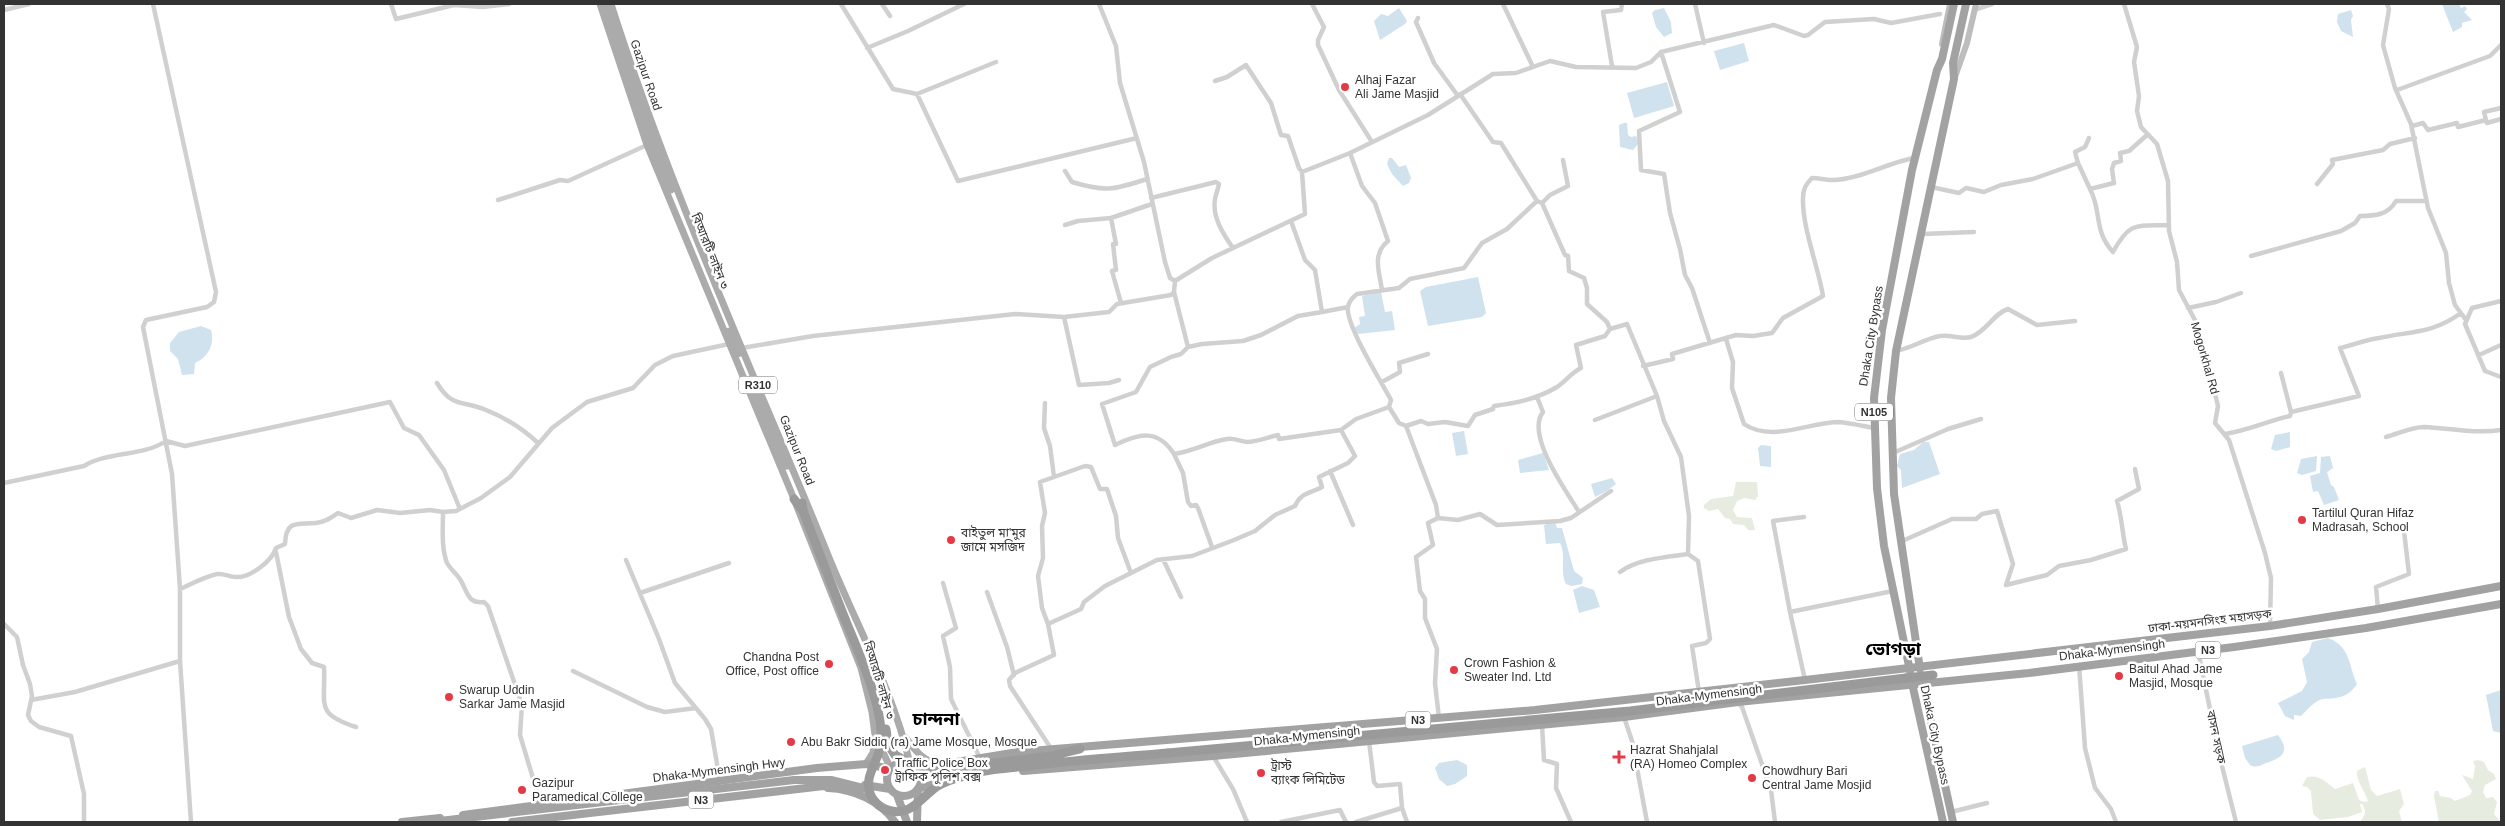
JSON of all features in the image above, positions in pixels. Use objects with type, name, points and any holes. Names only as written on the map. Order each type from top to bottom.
[{"type":"highway","name":"Dhaka City Bypass","points":[[1943,822],[1884,546],[1874,428],[1876,369],[1914,158],[1938,67],[1942,59],[1954,4]]},
{"type":"highway","name":"N105","points":[[1920,666],[1900,542],[1891,453],[1890,398],[1896,352],[1954,79],[1953,63],[1966,4]]},
{"type":"highway","name":"বিআরটি লাইন ৩","points":[[800,505],[870,671],[888,744],[900,758],[938,774],[987,764],[1051,756],[1080,749]]},
{"type":"highway","name":"ঢাকা-ময়মনসিংহ মহাসড়ক","points":[[1920,666],[2270,626],[2378,609],[2501,586]]},
{"type":"highway","name":"Dhaka-Mymensingh","points":[[897,795],[907,796],[918,788],[986,774],[1213,756],[1624,718],[1738,702],[1923,684],[2198,651],[2366,628],[2501,604]]},
{"type":"highway","name":"বিআরটি লাইন ৩","points":[[847,618],[866,672],[882,735],[880,752],[869,777],[868,786],[872,796]]},
{"type":"highway","name":"Dhaka-Mymensingh","points":[[890,769],[900,763],[914,766],[1052,750],[1439,718],[1699,692],[1920,666]]},
{"type":"highway","points":[[1920,666],[1953,822]]},
{"type":"highway","points":[[431,822],[794,780],[844,781],[867,789],[879,806],[885,810],[901,812],[915,806],[942,784],[978,772],[1098,757],[1178,753],[1241,745],[1630,711],[1933,675]]},
{"type":"highway","points":[[1178,753],[1196,756]]},
{"type":"highway","name":"Dhaka-Mymensingh Hwy","points":[[402,822],[818,768],[866,764],[890,769]]},
{"type":"highway","points":[[914,766],[921,778],[918,788],[917,822]]},
{"type":"highway","points":[[890,769],[887,778],[890,789],[897,795],[907,822]]},
{"type":"highway","name":"N3","points":[[512,822],[808,786],[858,784],[890,789]]},
{"type":"highway","name":"N3","points":[[808,786],[844,790],[860,795],[881,807],[895,822]]},
{"type":"main road","name":"Gazipur Road","points":[[600,4],[647,145],[729,344],[800,505],[861,668],[874,731],[873,753],[866,764]]},
{"type":"main road","name":"বিআরটি লাইন ৩","points":[[605,4],[666,178],[800,505]]},
{"type":"main road","name":"Gazipur Road","points":[[611,4],[652,126],[837,578],[874,658],[914,766]]},
{"type":"main road","points":[[1938,67],[1950,4]]},
{"type":"main road","points":[[1954,79],[1967,43],[1975,7]]},
{"type":"main road","points":[[874,731],[890,769]]},
{"type":"main road","points":[[904,736],[914,750],[929,761],[935,763],[954,762]]},
{"type":"street","points":[[4,10],[28,4]]},
{"type":"street","points":[[153,4],[216,292],[214,302],[207,307],[146,320],[143,327],[172,474],[180,589],[180,661],[191,822]]},
{"type":"street","points":[[391,4],[396,19],[454,5],[483,7],[509,4]]},
{"type":"street","points":[[841,4],[892,88],[917,94],[996,62]]},
{"type":"street","points":[[882,4],[890,16]]},
{"type":"street","points":[[867,48],[964,4]]},
{"type":"street","points":[[1099,4],[1113,35],[1120,83],[1137,138],[1168,273],[1174,281],[1174,292],[1188,347]]},
{"type":"street","points":[[1312,4],[1324,27],[1318,40],[1318,45],[1339,90],[1372,142]]},
{"type":"street","points":[[1503,4],[1533,67]]},
{"type":"street","points":[[1612,66],[1603,12],[1621,10],[1622,4]]},
{"type":"street","points":[[1695,4],[1704,43]]},
{"type":"street","points":[[1975,7],[1992,4]]},
{"type":"street","name":"Mogorkhal Rd","points":[[2124,4],[2137,47],[2134,62],[2139,96],[2137,110],[2141,127],[2157,144],[2168,181],[2169,225],[2177,262],[2180,290],[2196,322],[2212,376],[2218,406],[2215,423],[2225,434],[2238,466],[2271,578],[2270,626]]},
{"type":"street","points":[[2387,4],[2389,9],[2383,45],[2396,90],[2412,126],[2426,201],[2446,253],[2455,305],[2466,320]]},
{"type":"street","points":[[1302,172],[1350,153],[1428,115],[1493,74],[1516,74],[1550,61],[1576,66],[1636,68],[1651,62],[1662,52],[1774,25],[1804,36],[1825,22],[1874,18],[1891,23],[1940,14]]},
{"type":"street","points":[[1418,18],[1416,22],[1434,63],[1494,142],[1501,143],[1539,202],[1561,248],[1565,255],[1568,256],[1569,271],[1584,278],[1587,288],[1587,304],[1607,322],[1610,329]]},
{"type":"street","points":[[2396,90],[2490,56],[2501,45]]},
{"type":"street","points":[[1662,52],[1680,112],[1639,130],[1641,170],[1664,174],[1670,214],[1685,275],[1692,288],[1710,343]]},
{"type":"street","points":[[1174,281],[1233,248],[1305,214],[1302,172],[1288,136],[1281,134],[1271,103],[1246,65],[1227,77],[1215,81]]},
{"type":"street","points":[[917,94],[958,181],[1137,138]]},
{"type":"street","points":[[2486,120],[2484,112],[2501,108]]},
{"type":"street","points":[[2412,126],[2423,123],[2428,130],[2457,123],[2458,127],[2486,120],[2487,123],[2501,119]]},
{"type":"street","points":[[2090,188],[2114,183],[2112,170],[2114,163],[2121,161],[2120,152],[2129,151],[2147,135]]},
{"type":"street","points":[[2089,138],[2085,147],[2075,152],[2078,163],[2096,200],[2096,212],[2103,241],[2113,252],[2122,236],[2133,226],[2169,225]]},
{"type":"street","points":[[2317,184],[2333,164],[2332,160],[2383,150],[2390,144],[2414,138]]},
{"type":"street","points":[[498,200],[556,181],[568,181],[647,145]]},
{"type":"street","points":[[1350,153],[1362,186],[1375,203],[1388,241],[1379,248],[1378,256],[1382,290]]},
{"type":"street","points":[[1643,366],[1673,359],[1672,354],[1736,335],[1753,336],[1772,333],[1783,318],[1823,296],[1819,272],[1804,215],[1802,197],[1806,184],[1812,178],[1824,177],[1830,180],[1843,178],[1914,158]]},
{"type":"street","points":[[1563,160],[1568,186],[1539,202],[1507,228],[1482,243],[1464,268],[1410,280],[1399,288],[1357,294],[1352,298],[1348,306],[1352,329],[1382,382],[1391,400],[1389,407],[1399,423],[1406,426],[1421,421],[1428,424],[1446,422],[1468,426],[1475,415],[1493,409],[1494,406],[1537,397],[1558,386],[1570,374],[1581,368],[1576,345],[1605,336],[1610,329],[1628,325],[1643,366],[1657,396],[1664,421],[1681,457],[1688,516],[1688,554]]},
{"type":"street","points":[[1931,188],[1951,193],[1960,193],[1966,188],[1984,192],[2001,184],[2034,179],[2078,163]]},
{"type":"street","points":[[1065,171],[1072,182],[1099,189],[1113,190],[1147,179]]},
{"type":"street","points":[[1151,198],[1216,182],[1219,184],[1215,199],[1219,225],[1233,248]]},
{"type":"street","points":[[2252,256],[2341,232],[2349,228],[2360,216],[2376,216],[2387,212],[2396,200],[2426,201]]},
{"type":"street","points":[[1065,225],[1078,221],[1110,218],[1152,204]]},
{"type":"street","points":[[1110,218],[1116,244],[1113,244],[1116,270],[1112,271],[1121,303]]},
{"type":"street","points":[[1291,221],[1305,260],[1315,270],[1322,312]]},
{"type":"street","points":[[1922,234],[1974,232]]},
{"type":"street","points":[[742,348],[813,336],[1015,314],[1064,317],[1109,312],[1121,303],[1171,295],[1174,292]]},
{"type":"street","points":[[2188,308],[2216,302],[2241,293]]},
{"type":"street","points":[[2501,301],[2472,308],[2465,324],[2485,371],[2501,377]]},
{"type":"street","points":[[1212,547],[1198,508],[1196,505],[1191,506],[1188,502],[1183,473],[1166,442],[1152,436],[1133,438],[1115,445],[1102,404],[1136,392],[1150,367],[1181,354],[1188,347],[1243,341],[1261,335],[1298,316],[1348,306]]},
{"type":"street","points":[[1896,352],[1914,347],[1932,338],[1951,334],[1956,338],[1972,336],[1986,327],[2001,311],[2008,309],[2037,325],[2075,320]]},
{"type":"street","points":[[2291,412],[2359,396],[2340,348],[2379,338],[2413,334],[2446,323],[2461,313]]},
{"type":"street","points":[[1064,317],[1079,385],[1109,383],[1119,380]]},
{"type":"street","points":[[1726,339],[1733,362],[1732,388],[1744,424],[1748,427],[1768,432],[1840,422],[1874,428]]},
{"type":"street","points":[[276,548],[285,544],[285,532],[290,526],[304,522],[315,524],[327,521],[338,513],[350,518],[378,510],[400,513],[430,510],[443,512],[460,509],[481,498],[510,477],[552,428],[587,402],[633,388],[660,362],[673,356],[729,344]]},
{"type":"street","points":[[2479,355],[2501,345]]},
{"type":"street","points":[[1382,382],[1400,372],[1399,363],[1428,354]]},
{"type":"street","points":[[2225,434],[2248,430],[2290,416],[2291,412],[2281,373]]},
{"type":"street","points":[[436,383],[443,393],[456,403],[474,406],[519,426],[538,443]]},
{"type":"street","points":[[1595,420],[1657,396]]},
{"type":"street","points":[[1537,397],[1542,412],[1539,430],[1544,450],[1560,484],[1579,512]]},
{"type":"street","points":[[4,483],[84,466],[93,461],[154,449],[166,441],[185,446],[390,402],[404,428],[419,435],[444,470],[460,509]]},
{"type":"street","points":[[1045,403],[1044,428],[1050,446],[1054,477]]},
{"type":"street","points":[[1174,454],[1201,449],[1204,445],[1226,439],[1235,438],[1247,442],[1278,435],[1278,439],[1295,438],[1317,432],[1341,430],[1356,419],[1389,407]]},
{"type":"street","points":[[1891,453],[1948,429],[1981,419]]},
{"type":"street","points":[[1406,426],[1430,487],[1438,518]]},
{"type":"street","points":[[2386,437],[2426,427],[2437,430],[2488,432],[2501,430]]},
{"type":"street","points":[[1048,624],[1081,609],[1084,602],[1097,591],[1131,573],[1163,559],[1192,556],[1255,531],[1274,515],[1295,506],[1298,498],[1322,487],[1319,477],[1348,463],[1355,456],[1341,430]]},
{"type":"street","points":[[1052,750],[1010,686],[1009,680],[1014,675],[1054,655],[1048,624],[1042,608],[1038,576],[1043,558],[1042,526],[1045,514],[1040,482],[1084,466],[1091,467],[1100,489],[1107,489],[1116,516],[1118,538],[1131,573]]},
{"type":"street","points":[[1900,542],[1952,519],[1976,519],[1982,514],[1997,510],[2013,564],[2006,585],[2038,578],[2047,575],[2059,566],[2091,560],[2126,549],[2121,523],[2122,515],[2117,501],[2139,489],[2135,469]]},
{"type":"street","points":[[1330,472],[1353,525]]},
{"type":"street","points":[[1439,718],[1436,683],[1437,649],[1425,618],[1426,599],[1420,591],[1416,567],[1416,557],[1433,545],[1428,523],[1438,518],[1458,520],[1480,514],[1492,523],[1500,525],[1560,521],[1571,518],[1611,491]]},
{"type":"street","points":[[443,512],[442,535],[447,562],[461,580],[470,600],[475,603],[484,602],[488,606],[520,698],[522,705],[520,735],[541,805]]},
{"type":"street","points":[[1804,517],[1773,521],[1805,680]]},
{"type":"street","points":[[2378,609],[2376,587],[2409,574],[2404,531]]},
{"type":"street","points":[[180,589],[216,574],[224,573],[236,577],[251,574],[274,555],[276,548]]},
{"type":"street","points":[[276,548],[289,617],[301,649],[312,663],[324,667],[325,709],[331,718],[356,727]]},
{"type":"street","points":[[1620,572],[1625,568],[1649,561],[1688,554],[1698,561],[1710,639],[1692,646],[1699,692]]},
{"type":"street","points":[[1163,559],[1181,597]]},
{"type":"street","points":[[626,560],[674,683],[711,729],[720,781]]},
{"type":"street","points":[[640,593],[729,563]]},
{"type":"street","points":[[943,583],[956,628],[943,636],[950,667],[951,699],[980,758]]},
{"type":"street","points":[[1790,612],[1893,591]]},
{"type":"street","points":[[987,592],[1007,646],[1014,675]]},
{"type":"street","points":[[4,624],[17,637],[23,665],[30,684],[31,700],[28,715],[35,725],[71,736],[84,794],[84,822]]},
{"type":"street","name":"বাসন সড়ক","points":[[2198,651],[2220,758],[2236,822]]},
{"type":"street","points":[[31,700],[76,692],[180,661]]},
{"type":"street","points":[[2079,665],[2085,748],[2096,791],[2111,809],[2116,822]]},
{"type":"street","points":[[573,671],[647,707],[665,712],[696,708]]},
{"type":"street","points":[[1738,702],[1742,707],[1771,790],[1774,822]]},
{"type":"street","points":[[1624,718],[1632,741],[1647,822]]},
{"type":"street","points":[[1542,725],[1544,760],[1555,761],[1557,764],[1556,788],[1571,822]]},
{"type":"street","points":[[1369,741],[1374,782],[1377,786],[1400,784],[1402,808],[1407,822]]},
{"type":"street","points":[[1213,756],[1233,788],[1247,822]]},
{"type":"street","points":[[1951,812],[1987,803]]},
{"type":"street","points":[[1356,822],[1402,808]]},
{"type":"street","points":[[1281,822],[1340,810],[1346,822]]},
{"type":"shaded area","points":[[1736,482],[1757,482],[1758,496],[1755,500],[1744,498],[1737,501],[1733,510],[1737,517],[1752,518],[1755,530],[1748,530],[1744,525],[1733,524],[1718,509],[1709,511],[1704,508],[1704,505],[1711,499],[1733,496]]},
{"type":"shaded area","points":[[2473,761],[2484,762],[2496,779],[2485,785],[2483,792],[2486,798],[2493,797],[2497,802],[2494,814],[2501,822],[2439,822],[2434,796],[2435,791],[2438,791],[2440,796],[2451,798],[2455,801],[2470,795],[2472,791],[2462,775],[2473,779],[2475,767]]},
{"type":"shaded area","points":[[2365,767],[2371,790],[2377,796],[2400,789],[2404,804],[2399,811],[2402,822],[2360,822],[2365,813],[2362,804],[2360,804],[2362,812],[2348,817],[2320,820],[2313,814],[2311,791],[2307,787],[2302,786],[2307,777],[2319,778],[2335,789],[2353,783],[2359,800],[2364,802],[2368,801],[2357,771]]},
{"type":"water","points":[[2442,4],[2459,4],[2461,8],[2465,6],[2467,9],[2464,12],[2472,20],[2462,23],[2462,27],[2453,32]]},
{"type":"water","points":[[1399,8],[1407,21],[1380,40],[1374,21],[1381,14],[1388,16]]},
{"type":"water","points":[[1664,8],[1671,22],[1672,33],[1664,37],[1656,27],[1652,13],[1655,10]]},
{"type":"water","points":[[2351,10],[2353,16],[2351,20],[2353,37],[2341,31],[2337,22],[2338,14]]},
{"type":"water","points":[[1744,43],[1749,61],[1720,70],[1714,51]]},
{"type":"water","points":[[1667,82],[1674,106],[1634,118],[1627,93]]},
{"type":"water","points":[[1627,123],[1628,135],[1631,137],[1636,136],[1639,143],[1633,150],[1620,147],[1619,125]]},
{"type":"water","points":[[1389,158],[1392,158],[1399,167],[1406,165],[1411,178],[1409,183],[1403,186],[1392,174],[1387,164]]},
{"type":"water","points":[[1478,277],[1486,313],[1482,317],[1428,326],[1420,291],[1426,287]]},
{"type":"water","points":[[1381,292],[1385,312],[1392,311],[1395,330],[1358,334],[1354,328],[1360,324],[1359,317],[1365,316],[1362,296]]},
{"type":"water","points":[[201,326],[211,330],[211,345],[207,354],[195,363],[194,374],[182,375],[178,359],[170,351],[170,343],[179,332]]},
{"type":"water","points":[[1464,431],[1468,454],[1456,456],[1452,433]]},
{"type":"water","points":[[2290,432],[2290,447],[2276,451],[2271,449],[2275,435]]},
{"type":"water","points":[[1923,442],[1929,442],[1940,474],[1902,488],[1901,470],[1897,466],[1900,454],[1914,450]]},
{"type":"water","points":[[1761,445],[1771,446],[1771,467],[1760,466],[1758,448]]},
{"type":"water","points":[[1543,453],[1549,470],[1520,473],[1518,460]]},
{"type":"water","points":[[2317,456],[2316,471],[2302,475],[2297,473],[2301,459]]},
{"type":"water","points":[[2330,456],[2333,468],[2327,472],[2339,500],[2324,505],[2318,491],[2313,492],[2310,476],[2320,473],[2321,457]]},
{"type":"water","points":[[1612,478],[1616,484],[1595,497],[1591,484]]},
{"type":"water","points":[[1555,522],[1557,528],[1562,528],[1574,571],[1583,578],[1582,584],[1571,586],[1566,584],[1563,574],[1563,553],[1560,543],[1546,544],[1544,525]]},
{"type":"water","points":[[1582,586],[1594,590],[1600,607],[1579,613],[1573,590]]},
{"type":"water","points":[[2328,638],[2341,646],[2345,651],[2357,684],[2346,695],[2317,701],[2301,716],[2294,715],[2294,720],[2285,716],[2278,703],[2302,691],[2307,682],[2302,659],[2309,652],[2312,642]]},
{"type":"water","points":[[2501,690],[2501,733],[2493,731],[2486,695]]},
{"type":"water","points":[[2278,735],[2284,749],[2282,755],[2260,766],[2250,765],[2245,758],[2242,746]]},
{"type":"water","points":[[1457,760],[1467,765],[1467,776],[1455,784],[1447,786],[1439,779],[1435,768],[1439,763]]},
{"type":"place","name":"Alhaj Fazar Ali Jame Masjid","points":[[1345,87]]},
{"type":"place","name":"Tartilul Quran Hifaz Madrasah, School","points":[[2302,520]]},
{"type":"place","name":"বাইতুল মা'মুর জামে মসজিদ","points":[[951,540]]},
{"type":"place","name":"Chandna Post Office, Post office","points":[[829,664]]},
{"type":"place","name":"Crown Fashion & Sweater Ind. Ltd","points":[[1454,670]]},
{"type":"place","name":"Baitul Ahad Jame Masjid, Mosque","points":[[2119,676]]},
{"type":"place","name":"Swarup Uddin Sarkar Jame Masjid","points":[[449,697]]},
{"type":"place","name":"Abu Bakr Siddiq (ra) Jame Mosque, Mosque","points":[[791,742]]},
{"type":"place","name":"Hazrat Shahjalal (RA) Homeo Complex","points":[[1619,757]]},
{"type":"place","name":"Traffic Police Box ট্রাফিক পুলিশ বক্স","points":[[885,770]]},
{"type":"place","name":"ট্রাস্ট ব্যাংক লিমিটেড","points":[[1261,773]]},
{"type":"place","name":"Chowdhury Bari Central Jame Mosjid","points":[[1752,778]]},
{"type":"place","name":"Gazipur Paramedical College","points":[[522,790]]},
{"type":"district","name":"ভোগড়া","points":[[1893,649]]},
{"type":"district","name":"চান্দনা","points":[[936,719]]}]
